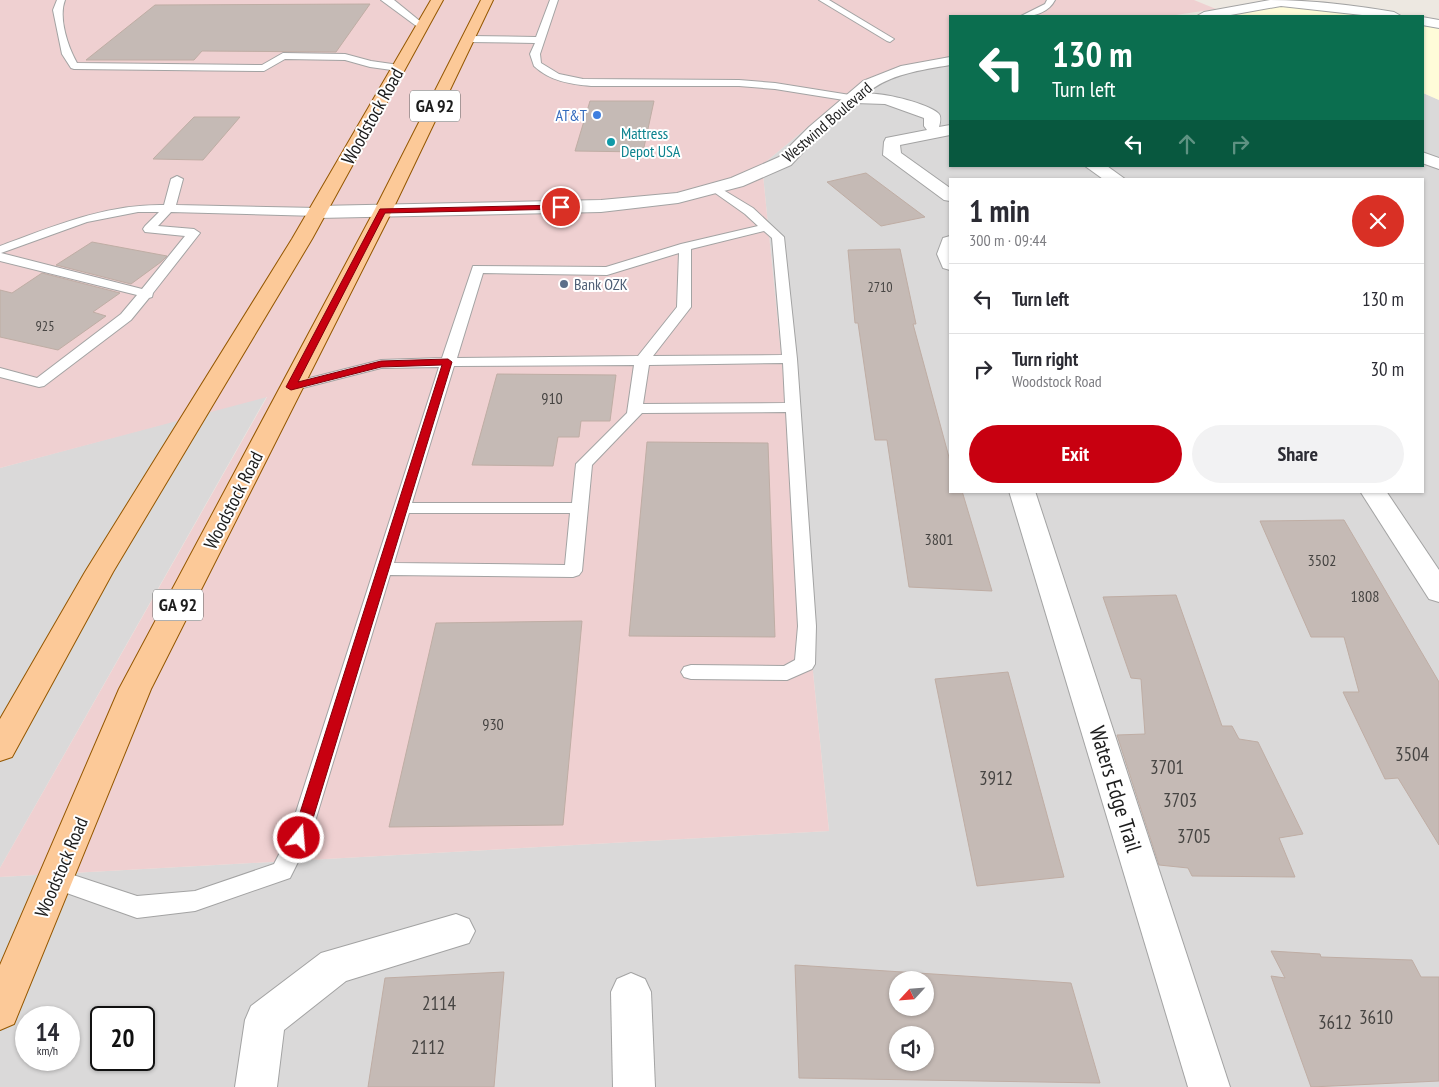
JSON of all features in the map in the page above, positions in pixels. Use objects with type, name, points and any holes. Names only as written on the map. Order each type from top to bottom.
[{"type":"main road","name":"Woodstock Road","points":[[0,748],[99,572],[318,212],[437,0]]},
{"type":"main road","name":"Woodstock Road","points":[[0,1011],[135,688],[383,211],[487,0]]},
{"type":"street","points":[[1210,15],[1281,2],[1344,8],[1388,15]]},
{"type":"street","points":[[1424,21],[1439,24]]},
{"type":"street","name":"Westwind Boulevard","points":[[318,212],[601,206],[678,198],[736,182],[785,161],[855,99],[868,84],[898,72],[949,61]]},
{"type":"street","points":[[855,99],[860,106],[942,129]]},
{"type":"street","points":[[942,129],[892,142],[892,155],[949,195]]},
{"type":"street","points":[[1424,158],[1439,164]]},
{"type":"street","points":[[1096,167],[1112,178]]},
{"type":"street","points":[[949,246],[947,254],[949,261]]},
{"type":"street","name":"Waters Edge Trail","points":[[1023,493],[1209,1087]]},
{"type":"street","points":[[1374,493],[1439,592]]},
{"type":"street","points":[[256,1087],[265,1020],[280,1008],[335,966],[456,931]]},
{"type":"street","points":[[631,992],[634,1087]]},
{"type":"lane","points":[[61,0],[57,10],[67,54],[74,66],[264,68],[283,56],[345,57],[370,64],[399,68]]},
{"type":"lane","points":[[385,0],[390,1],[422,26]]},
{"type":"lane","points":[[554,0],[535,54],[537,64],[546,72],[569,81],[591,83],[739,83],[776,86],[855,99]]},
{"type":"lane","points":[[823,0],[890,39]]},
{"type":"lane","points":[[1027,15],[1048,6],[1051,0]]},
{"type":"lane","points":[[469,39],[540,40]]},
{"type":"lane","points":[[0,372],[38,383],[126,317],[147,294],[194,233],[149,229],[169,208],[177,179]]},
{"type":"lane","points":[[691,672],[787,673],[805,664],[807,626],[790,359],[778,237],[749,211],[714,188]]},
{"type":"lane","points":[[0,250],[84,219],[138,208],[318,212]]},
{"type":"lane","points":[[55,879],[137,907],[195,900],[282,871],[299,838],[478,269],[607,271],[685,247],[768,227]]},
{"type":"lane","points":[[383,569],[572,571],[584,464],[634,414],[642,360],[684,307],[685,247]]},
{"type":"lane","points":[[0,257],[147,294]]},
{"type":"lane","points":[[291,387],[381,364],[790,359]]},
{"type":"lane","points":[[634,409],[792,407]]},
{"type":"lane","points":[[402,508],[579,508]]},
{"type":"shaded area","points":[[0,0],[1194,0],[1216,9],[1176,15],[949,15],[949,57],[858,85],[762,165],[829,831],[0,877],[0,868],[267,397],[0,468]]},
{"type":"shaded area","points":[[1281,2],[1344,8],[1388,15],[1228,15],[1222,13]]},
{"type":"shaded area","points":[[1424,21],[1439,24],[1439,100],[1424,93]]},
{"type":"shaded area","points":[[949,57],[949,167],[1424,167],[1424,93],[1439,100],[1439,1087],[0,1087],[0,877],[829,831],[762,165],[858,85]]},
{"type":"shaded area","points":[[267,396],[0,868],[0,468]]},
{"type":"building","points":[[370,4],[336,52],[202,51],[194,60],[86,60],[155,5]]},
{"type":"building","points":[[590,101],[654,101],[643,152],[575,151]]},
{"type":"building","points":[[194,117],[240,117],[203,160],[153,159]]},
{"type":"building","points":[[866,173],[925,217],[881,226],[827,182]]},
{"type":"building","points":[[92,242],[167,256],[131,284],[56,265]]},
{"type":"building","points":[[900,249],[916,324],[913,324],[949,457],[949,493],[963,493],[992,591],[909,587],[887,440],[875,440],[858,323],[855,323],[848,250]]},
{"type":"building","points":[[42,273],[120,293],[93,312],[106,316],[58,350],[0,337],[0,290],[12,293]]},
{"type":"building","points":[[497,374],[616,375],[610,421],[581,421],[579,437],[558,437],[553,466],[472,465]]},
{"type":"building","points":[[647,442],[768,443],[775,637],[629,636]]},
{"type":"building","points":[[1344,520],[1439,682],[1439,845],[1398,778],[1385,779],[1343,692],[1359,692],[1344,637],[1311,637],[1260,521]]},
{"type":"building","points":[[1176,595],[1222,726],[1232,726],[1239,739],[1258,742],[1303,834],[1279,838],[1295,877],[1192,876],[1188,868],[1159,865],[1117,735],[1145,734],[1141,679],[1131,678],[1103,597]]},
{"type":"building","points":[[582,621],[563,825],[389,827],[436,623]]},
{"type":"building","points":[[1008,672],[1064,877],[977,886],[935,679]]},
{"type":"building","points":[[1271,951],[1320,954],[1321,957],[1412,960],[1421,977],[1439,977],[1439,1081],[1311,1087],[1271,976],[1285,978]]},
{"type":"building","points":[[795,965],[889,971],[889,1016],[934,1016],[934,974],[1071,983],[1100,1083],[799,1078]]},
{"type":"building","points":[[504,972],[494,1087],[368,1087],[385,978]]},
{"type":"place","name":"AT&T","points":[[597,115]]},
{"type":"place","name":"Mattress Depot USA","points":[[611,142]]},
{"type":"place","name":"Bank OZK","points":[[564,284]]},
{"type":"route","points":[[299,838],[448,362],[381,364],[291,387],[383,211],[561,207]]}]
